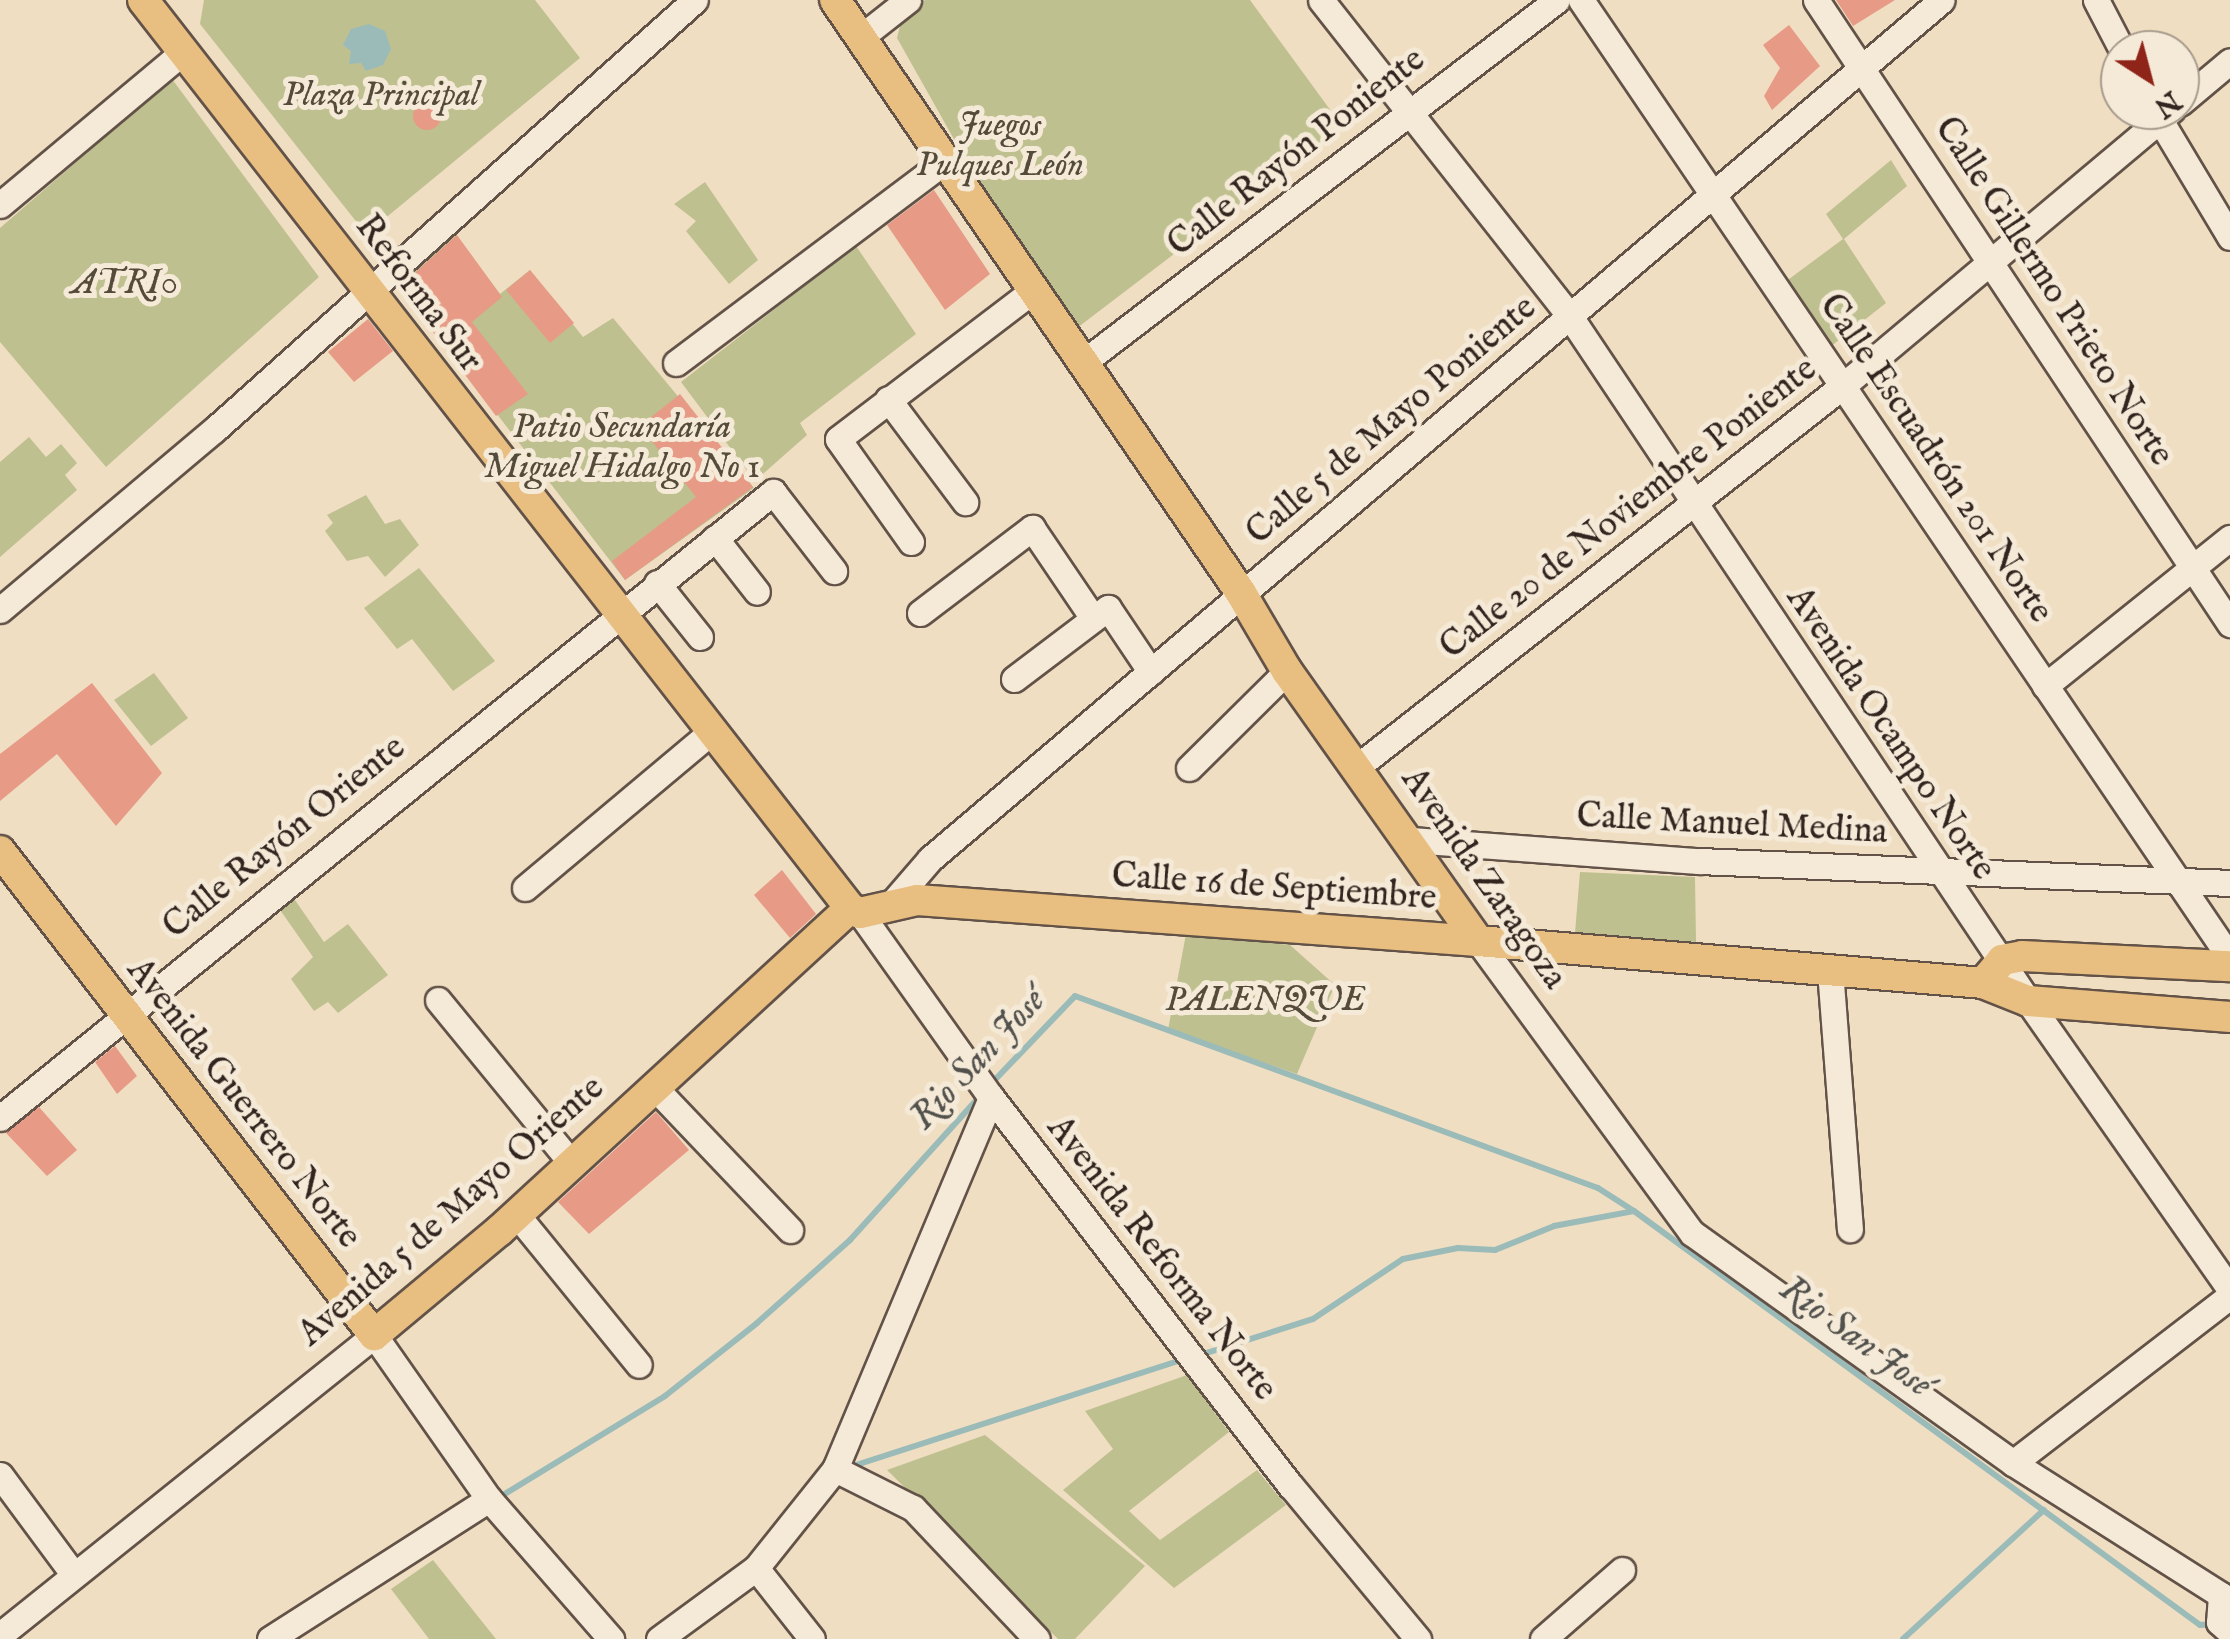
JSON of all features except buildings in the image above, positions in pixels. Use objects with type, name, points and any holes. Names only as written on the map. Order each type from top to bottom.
[{"type":"main road","name":"Avenida Zaragoza","points":[[835,0],[942,164],[1240,592],[1287,671],[1478,941]]},
{"type":"main road","name":"Reforma Sur","points":[[156,5],[184,51],[616,614],[855,911]]},
{"type":"main road","name":"Avenida Guerrero Norte","points":[[0,851],[374,1335]]},
{"type":"main road","name":"Calle 16 de Septiembre","points":[[855,911],[894,902],[1478,941],[1830,970],[1992,972],[2230,966]]},
{"type":"main road","name":"Avenida 5 de Mayo Oriente","points":[[374,1335],[517,1215],[653,1086],[855,911]]},
{"type":"main road","name":"Calle 16 de Septiembre","points":[[1992,972],[2028,1001],[2230,1016]]},
{"type":"street","points":[[0,610],[369,291],[695,0]]},
{"type":"street","points":[[861,37],[908,0]]},
{"type":"street","points":[[1321,0],[1404,113],[1571,318],[1692,507]]},
{"type":"street","name":"Calle Rayón Poniente","points":[[1082,364],[1404,113],[1557,0]]},
{"type":"street","name":"Calle Escuadrón 201 Norte","points":[[1582,0],[2230,958]]},
{"type":"street","name":"Calle Gillermo Prieto Norte","points":[[1816,0],[2230,624]]},
{"type":"street","name":"Calle 5 de Mayo Poniente","points":[[894,902],[930,859],[1240,592],[1571,318],[1942,0]]},
{"type":"street","points":[[2096,0],[2112,30]]},
{"type":"street","points":[[0,206],[184,51]]},
{"type":"street","points":[[2200,86],[2230,61]]},
{"type":"street","name":"Calle 20 de Noviembre Poniente","points":[[1358,767],[1845,384],[2143,130]]},
{"type":"street","points":[[2171,130],[2230,237]]},
{"type":"street","points":[[676,364],[942,164]]},
{"type":"street","points":[[911,542],[838,439],[1032,291]]},
{"type":"street","points":[[888,399],[965,502]]},
{"type":"street","name":"Calle Rayón Oriente","points":[[0,1118],[616,614],[773,492],[834,571]]},
{"type":"street","name":"Avenida Ocampo Norte","points":[[1692,507],[1941,870],[1992,972]]},
{"type":"street","points":[[920,614],[1032,528],[1093,618]]},
{"type":"street","points":[[716,538],[757,592]]},
{"type":"street","points":[[2044,686],[2230,538]]},
{"type":"street","points":[[656,583],[700,637]]},
{"type":"street","points":[[1014,679],[1108,608],[1151,672]]},
{"type":"street","points":[[1189,768],[1287,671]]},
{"type":"street","points":[[525,888],[713,730]]},
{"type":"street","name":"Calle Manuel Medina","points":[[1410,840],[2230,883]]},
{"type":"street","name":"Avenida Reforma Norte","points":[[855,911],[991,1097],[1207,1372],[1291,1486],[1418,1639]]},
{"type":"street","name":"Avenida Zaragoza","points":[[1478,941],[1692,1233],[2013,1462],[2225,1597],[2219,1622],[2230,1632]]},
{"type":"street","points":[[1830,970],[1850,1229]]},
{"type":"street","points":[[438,1000],[570,1161]]},
{"type":"street","points":[[2013,1462],[2230,1293],[2028,1001]]},
{"type":"street","points":[[653,1086],[790,1230]]},
{"type":"street","points":[[659,1639],[756,1568],[836,1469],[991,1097]]},
{"type":"street","points":[[517,1215],[638,1364]]},
{"type":"street","name":"Avenida Guerrero Norte","points":[[374,1335],[489,1499],[611,1639]]},
{"type":"street","name":"Avenida 5 de Mayo Oriente","points":[[0,1636],[374,1335]]},
{"type":"street","points":[[836,1469],[914,1508],[1036,1639]]},
{"type":"street","points":[[0,1475],[74,1574]]},
{"type":"street","points":[[276,1636],[489,1499]]},
{"type":"street","points":[[756,1568],[812,1639]]},
{"type":"street","points":[[1543,1639],[1622,1570]]},
{"type":"green space","name":"Plaza Principal","points":[[204,0],[535,0],[580,58],[366,234],[200,24]]},
{"type":"green space","name":"Juegos Pulques León","points":[[925,0],[1250,0],[1342,126],[1077,328],[986,196],[897,38],[902,18]]},
{"type":"green space","name":"ATRI0","points":[[172,79],[319,277],[106,467],[0,342],[0,228]]},
{"type":"green space","points":[[1891,160],[1907,186],[1844,239],[1886,303],[1825,351],[1781,285],[1843,239],[1826,214]]},
{"type":"green space","points":[[705,182],[758,260],[729,284],[686,231],[696,221],[674,204]]},
{"type":"green space","name":"Patio Secundaría Miguel Hidalgo No 1","points":[[454,232],[500,294],[530,270],[583,337],[613,318],[754,488],[625,580],[395,282]]},
{"type":"green space","points":[[856,246],[916,334],[800,423],[807,435],[755,481],[681,382]]},
{"type":"green space","points":[[29,437],[46,457],[61,444],[77,463],[65,475],[77,490],[0,557],[0,462]]},
{"type":"green space","points":[[366,495],[385,524],[400,519],[419,545],[385,577],[368,556],[347,561],[325,531],[333,523],[327,515]]},
{"type":"green space","points":[[419,568],[495,661],[453,691],[412,639],[397,649],[364,608]]},
{"type":"green space","points":[[154,673],[188,718],[151,746],[114,700]]},
{"type":"green space","points":[[1580,872],[1695,877],[1696,942],[1575,933]]},
{"type":"green space","points":[[286,887],[324,942],[348,924],[388,975],[338,1013],[328,1002],[314,1011],[291,979],[313,957],[271,897]]},
{"type":"green space","name":"PALENQUE","points":[[1186,934],[1290,945],[1335,985],[1297,1074],[1168,1030]]},
{"type":"green space","points":[[1187,1375],[1229,1432],[1129,1511],[1160,1540],[1257,1470],[1286,1505],[1174,1588],[1063,1490],[1113,1449],[1085,1411]]},
{"type":"green space","points":[[985,1435],[1145,1566],[1075,1639],[1058,1639],[887,1470]]},
{"type":"green space","points":[[433,1560],[496,1639],[429,1639],[391,1589]]},
{"type":"water","points":[[369,24],[385,31],[391,49],[383,65],[366,71],[361,63],[349,64],[351,51],[343,45],[351,29]]},
{"type":"waterway","name":"Rio San José","points":[[990,1085],[1075,996],[1598,1188],[1634,1211]]},
{"type":"waterway","name":"Rio San José","points":[[503,1495],[665,1396],[757,1323],[850,1240],[982,1094]]},
{"type":"waterway","name":"Rio San José","points":[[1197,1356],[1313,1319],[1403,1259],[1458,1248],[1495,1250],[1554,1226],[1634,1211],[2200,1625],[2213,1624]]},
{"type":"waterway","name":"Rio San José","points":[[853,1466],[1185,1359]]},
{"type":"waterway","name":"Rio San José","points":[[1903,1639],[2044,1510]]}]
